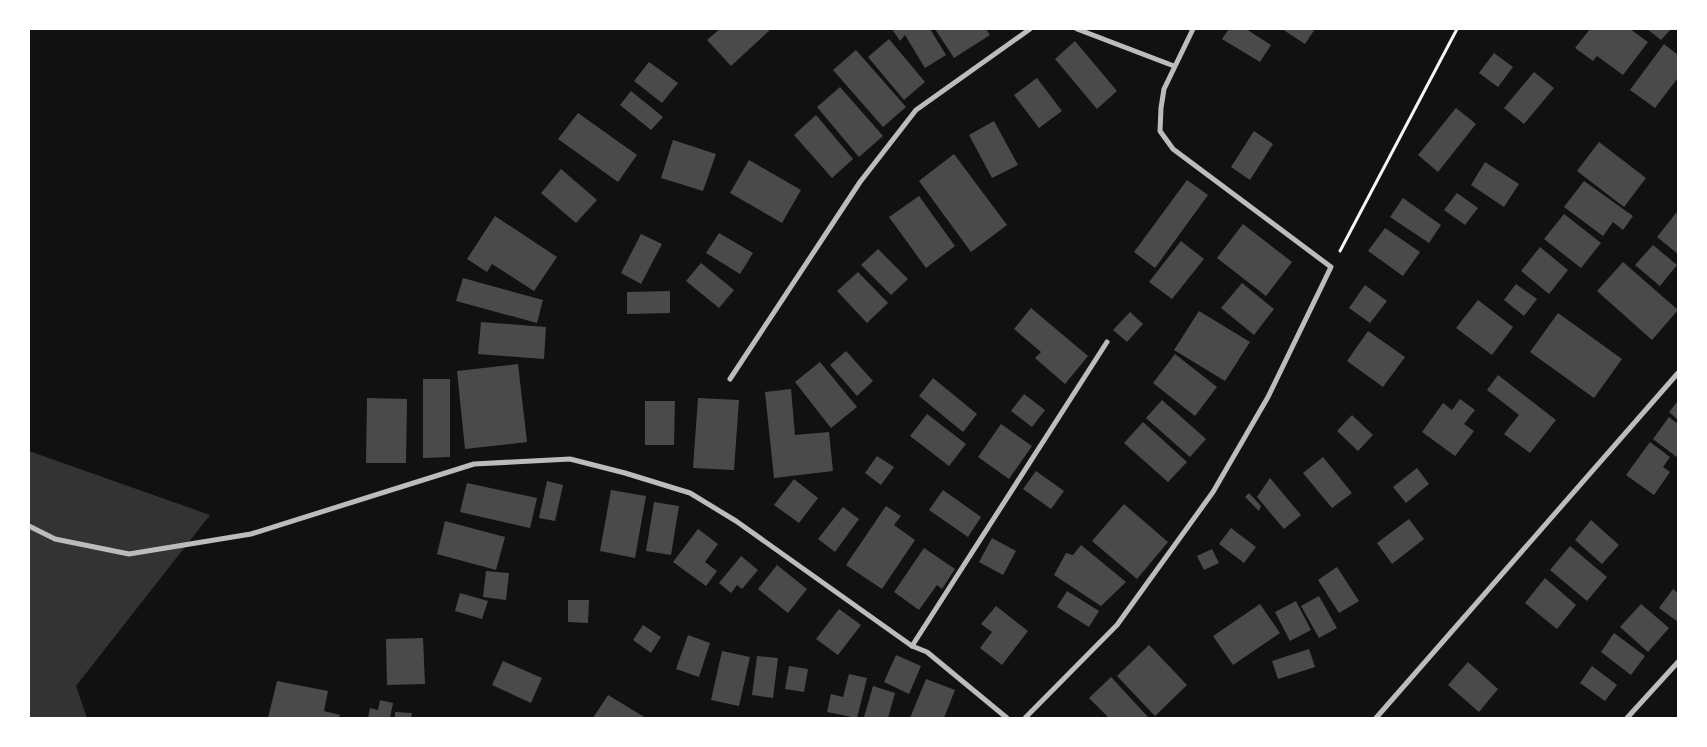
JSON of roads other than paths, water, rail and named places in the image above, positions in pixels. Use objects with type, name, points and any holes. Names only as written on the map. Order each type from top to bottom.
[{"type":"street","points":[[730,380],[860,182],[916,110],[1030,29]]},
{"type":"street","points":[[1077,29],[1174,66]]},
{"type":"street","points":[[1025,718],[1117,625],[1213,492],[1268,397],[1331,267],[1173,149],[1160,130],[1164,88],[1193,29]]},
{"type":"street","points":[[912,646],[1107,342]]},
{"type":"street","points":[[1376,718],[1678,373]]},
{"type":"street","points":[[29,526],[55,539],[129,554],[251,534],[474,464],[570,459],[625,473],[690,493],[736,521],[912,646],[927,652],[1007,718]]},
{"type":"street","points":[[1627,718],[1678,662]]}]
